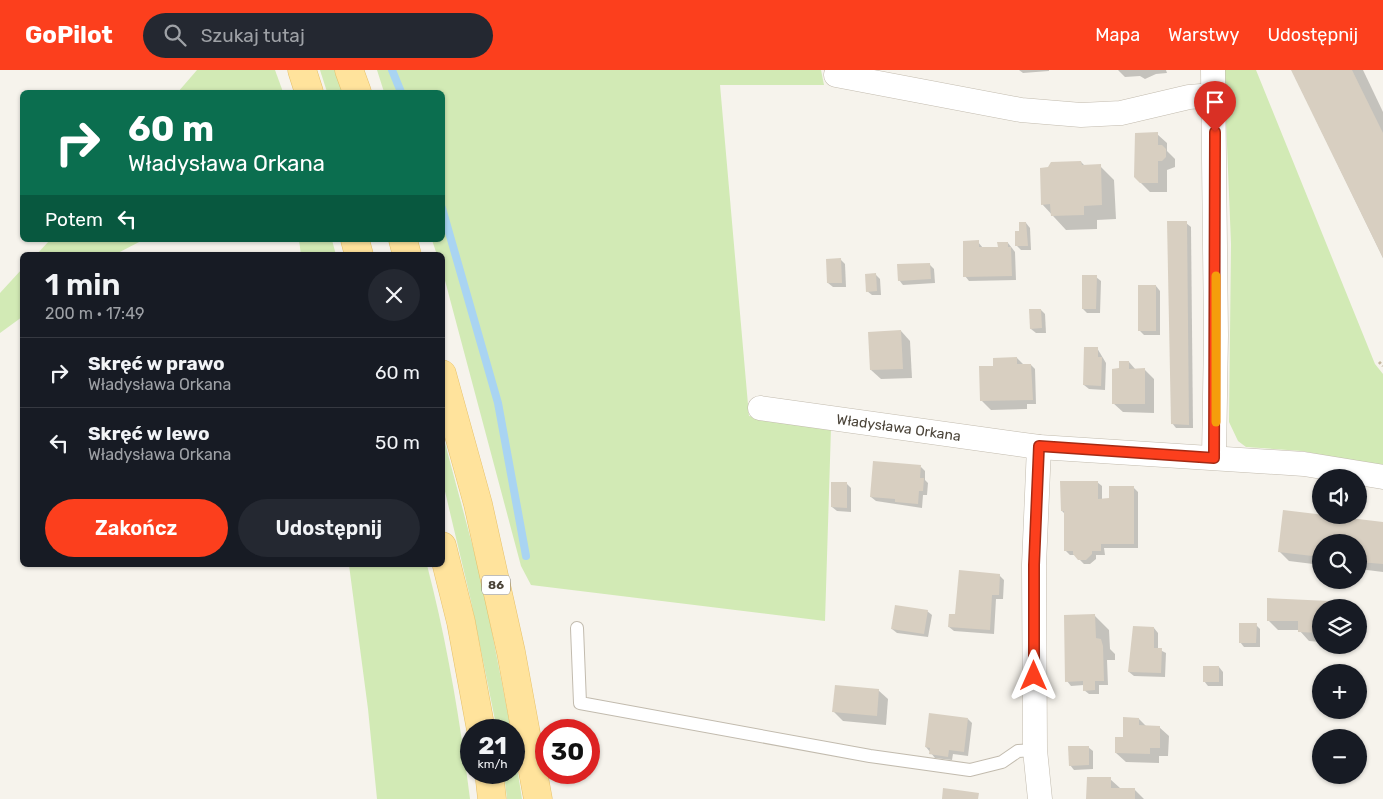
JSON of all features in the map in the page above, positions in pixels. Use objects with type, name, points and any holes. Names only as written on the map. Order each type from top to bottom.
[{"type":"main road","points":[[302,70],[308,90]]},
{"type":"main road","points":[[349,70],[355,90]]},
{"type":"main road","name":"86","points":[[445,385],[478,504],[511,652],[538,799]]},
{"type":"main road","points":[[445,558],[461,622],[479,719]]},
{"type":"main road","points":[[490,784],[492,799]]},
{"type":"street","points":[[1213,70],[1214,458]]},
{"type":"street","points":[[836,75],[1021,110],[1081,115],[1121,113],[1189,97],[1214,95]]},
{"type":"street","name":"Władysława Orkana","points":[[760,408],[1039,446],[1304,464],[1383,478]]},
{"type":"street","points":[[1039,446],[1034,565],[1035,750],[1040,799]]},
{"type":"lane","points":[[578,628],[580,703],[870,756],[970,770],[1002,762],[1018,751],[1035,750]]},
{"type":"path","points":[[1379,362],[1383,366]]},
{"type":"green space","points":[[197,70],[275,70],[282,90],[180,90]]},
{"type":"green space","points":[[320,70],[335,70],[341,90],[326,90]]},
{"type":"green space","points":[[377,70],[821,70],[824,85],[720,85],[749,416],[831,428],[825,621],[531,585],[521,566],[445,281],[445,252],[436,252],[433,242],[445,242],[445,90],[383,90]]},
{"type":"green space","points":[[1224,70],[1256,70],[1375,364],[1383,374],[1383,467],[1302,451],[1246,447],[1238,441],[1229,422],[1231,244]]},
{"type":"green space","points":[[48,242],[139,242],[120,252],[39,252]]},
{"type":"green space","points":[[299,242],[333,242],[335,252],[301,252]]},
{"type":"green space","points":[[20,271],[20,318],[0,333],[0,293]]},
{"type":"green space","points":[[445,443],[482,581],[509,719],[495,719],[471,601],[445,491]]},
{"type":"green space","points":[[349,567],[427,567],[441,623],[460,728],[460,784],[468,784],[470,799],[377,799],[368,709]]},
{"type":"green space","points":[[505,784],[520,784],[522,799],[507,799]]},
{"type":"building","points":[[1291,70],[1352,70],[1383,133],[1383,258]]},
{"type":"building","points":[[1158,132],[1158,145],[1162,145],[1166,149],[1166,157],[1162,161],[1158,161],[1158,183],[1140,183],[1134,177],[1135,133]]},
{"type":"building","points":[[1081,161],[1082,165],[1101,164],[1102,205],[1084,206],[1084,215],[1051,216],[1050,204],[1041,205],[1040,168],[1048,167],[1051,162]]},
{"type":"building","points":[[1167,221],[1187,221],[1189,425],[1171,424]]},
{"type":"building","points":[[1019,222],[1026,222],[1028,246],[1015,246],[1015,231],[1019,231]]},
{"type":"building","points":[[979,240],[979,247],[998,247],[997,242],[1008,242],[1008,247],[1011,247],[1012,276],[963,277],[963,241]]},
{"type":"building","points":[[841,258],[842,283],[827,283],[826,259]]},
{"type":"building","points":[[930,263],[931,279],[898,281],[897,264]]},
{"type":"building","points":[[876,273],[877,291],[866,292],[865,274]]},
{"type":"building","points":[[1082,275],[1097,275],[1096,309],[1082,309]]},
{"type":"building","points":[[1138,285],[1156,285],[1156,331],[1138,331]]},
{"type":"building","points":[[1029,309],[1041,309],[1042,328],[1030,329]]},
{"type":"building","points":[[901,330],[903,369],[870,370],[868,332]]},
{"type":"building","points":[[1084,347],[1098,347],[1098,357],[1102,357],[1101,386],[1083,385]]},
{"type":"building","points":[[1017,357],[1017,364],[1031,364],[1033,400],[980,401],[979,366],[993,366],[993,358]]},
{"type":"building","points":[[1119,361],[1129,361],[1129,369],[1145,368],[1145,404],[1112,404],[1112,369],[1119,368]]},
{"type":"building","points":[[873,461],[921,465],[920,478],[924,478],[923,491],[919,491],[918,504],[895,502],[895,499],[870,497]]},
{"type":"building","points":[[1060,481],[1098,481],[1098,499],[1109,498],[1109,486],[1134,486],[1134,544],[1101,544],[1101,551],[1092,551],[1092,554],[1086,560],[1078,560],[1073,551],[1064,551],[1064,511],[1061,511]]},
{"type":"building","points":[[831,482],[847,482],[847,508],[831,507]]},
{"type":"building","points":[[1283,510],[1312,513],[1312,524],[1367,524],[1367,520],[1383,522],[1383,564],[1367,563],[1367,534],[1312,534],[1312,556],[1278,552]]},
{"type":"building","points":[[959,570],[1000,574],[999,595],[992,595],[990,630],[948,627],[949,614],[955,614]]},
{"type":"building","points":[[1267,598],[1312,600],[1312,633],[1298,632],[1298,621],[1267,621]]},
{"type":"building","points":[[895,605],[928,610],[924,634],[891,629]]},
{"type":"building","points":[[1095,614],[1096,638],[1101,639],[1103,646],[1104,681],[1095,681],[1095,690],[1083,691],[1083,681],[1065,682],[1064,615]]},
{"type":"building","points":[[1239,623],[1257,623],[1256,643],[1239,643]]},
{"type":"building","points":[[1133,626],[1154,627],[1154,648],[1162,648],[1161,673],[1128,672]]},
{"type":"building","points":[[1203,666],[1219,666],[1219,682],[1203,682]]},
{"type":"building","points":[[835,685],[879,689],[877,716],[832,712]]},
{"type":"building","points":[[929,713],[968,718],[964,752],[949,750],[948,757],[929,754],[930,748],[925,747]]},
{"type":"building","points":[[1123,717],[1139,718],[1139,725],[1160,726],[1160,748],[1150,748],[1150,754],[1115,753],[1115,737],[1123,737]]},
{"type":"building","points":[[1068,746],[1089,746],[1089,765],[1069,766]]},
{"type":"building","points":[[1087,777],[1111,777],[1111,788],[1135,788],[1135,799],[1086,799]]},
{"type":"building","points":[[943,788],[979,793],[978,799],[942,799]]},
{"type":"waterway","points":[[392,70],[400,90]]},
{"type":"waterway","points":[[445,218],[498,403],[526,556]]},
{"type":"slow traffic","points":[[1216,276],[1216,422]]},
{"type":"route","points":[[1034,676],[1034,565],[1039,446],[1214,458],[1216,434],[1215,132]]}]
